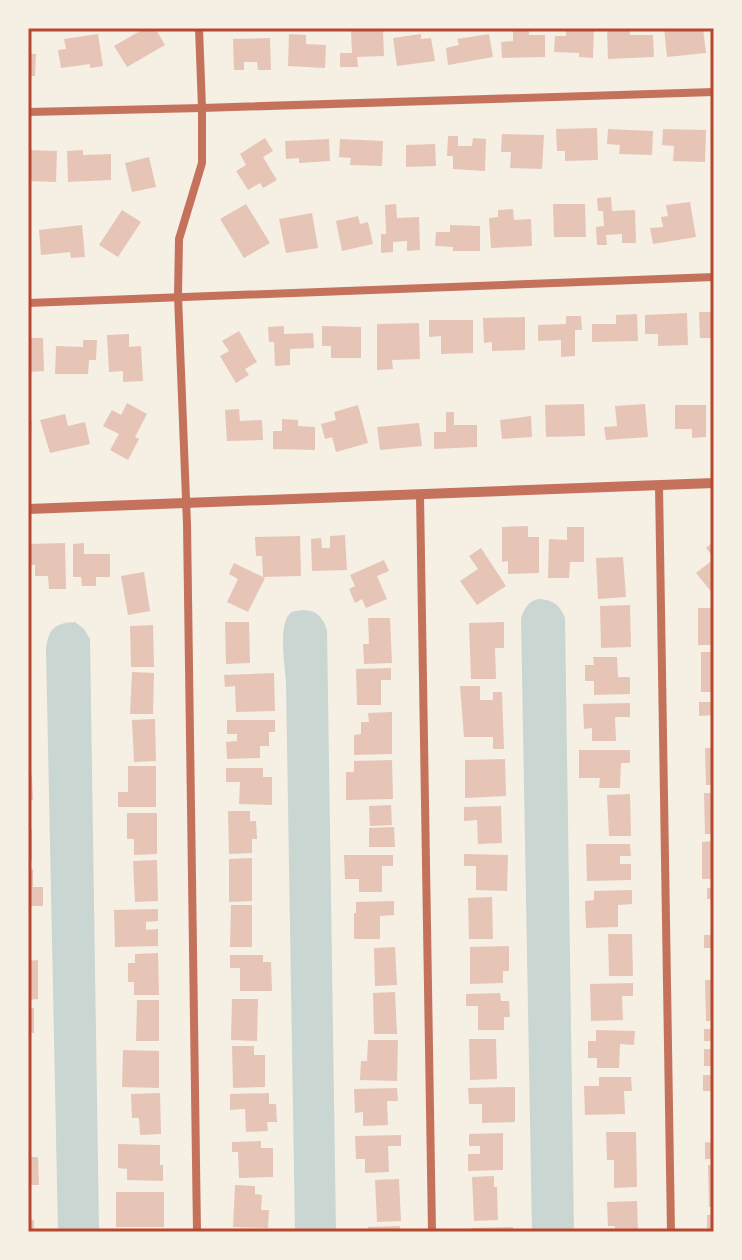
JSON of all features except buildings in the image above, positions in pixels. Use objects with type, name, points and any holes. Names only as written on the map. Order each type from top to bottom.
[{"type":"street","points":[[197,1232],[186,503],[178,296],[179,239],[202,163],[199,28]]},
{"type":"street","points":[[28,112],[714,92]]},
{"type":"street","points":[[28,303],[714,277]]},
{"type":"street","points":[[28,509],[714,483]]},
{"type":"street","points":[[659,485],[671,1232]]},
{"type":"street","points":[[420,495],[432,1232]]},
{"type":"shaded area","points":[[539,599],[555,604],[565,618],[574,1232],[532,1232],[521,618],[527,606]]},
{"type":"shaded area","points":[[304,610],[319,616],[327,630],[336,1232],[295,1232],[283,644],[287,617],[292,612]]},
{"type":"shaded area","points":[[75,622],[90,639],[99,1232],[58,1232],[46,648],[54,628]]}]
